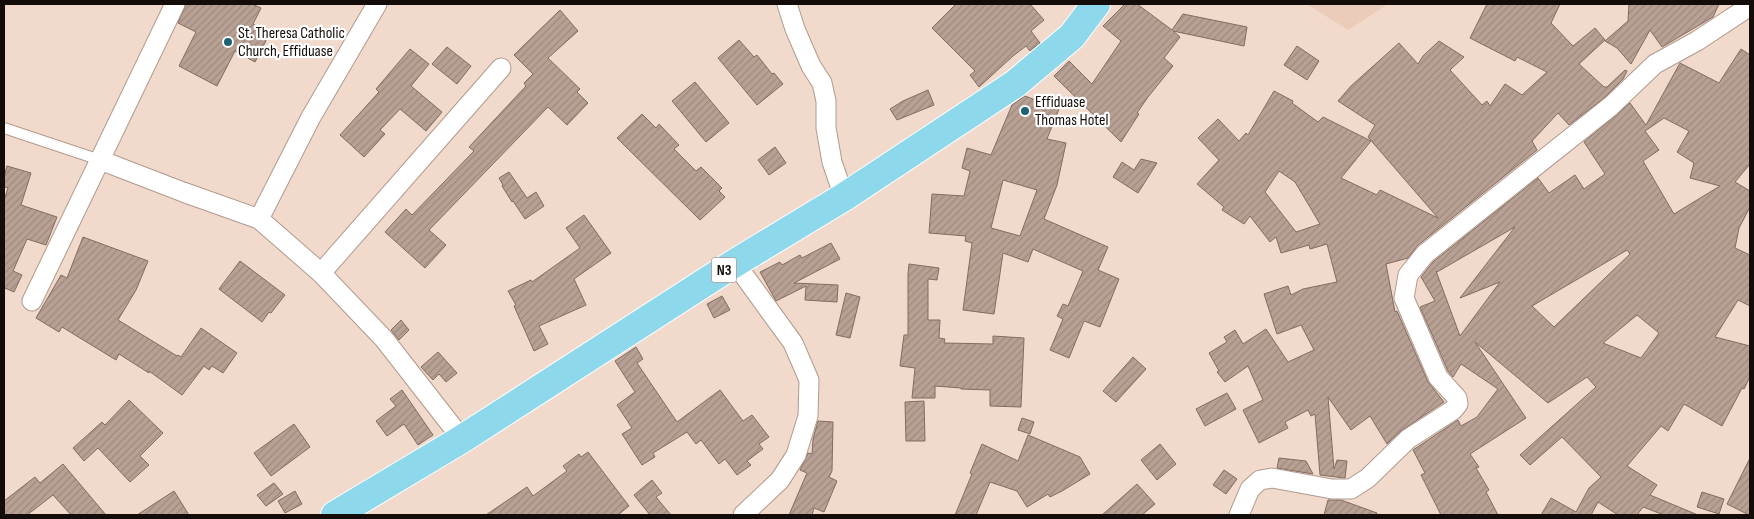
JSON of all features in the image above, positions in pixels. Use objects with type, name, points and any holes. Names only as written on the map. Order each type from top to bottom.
[{"type":"main road","name":"N3","points":[[335,515],[462,439],[734,263],[844,197],[1015,84],[1072,36],[1096,4]]},
{"type":"street","points":[[32,301],[175,4]]},
{"type":"street","points":[[259,219],[311,117],[377,4]]},
{"type":"street","points":[[787,4],[795,29],[811,66],[822,83],[826,101],[826,128],[832,162],[844,197]]},
{"type":"street","points":[[1239,515],[1250,489],[1260,480],[1272,478],[1332,489],[1351,489],[1368,478],[1408,439],[1452,410],[1458,404],[1456,398],[1438,377],[1404,298],[1408,275],[1425,254],[1610,106],[1655,64],[1697,41],[1750,6]]},
{"type":"street","points":[[321,273],[501,68]]},
{"type":"street","points":[[100,160],[259,219],[321,273],[384,339],[462,439]]},
{"type":"street","points":[[734,263],[793,343],[809,380],[808,416],[796,455],[780,480],[744,515]]},
{"type":"lane","points":[[4,128],[100,160]]},
{"type":"shaded area","points":[[1307,4],[1388,4],[1348,30]]},
{"type":"building","name":"St. Theresa Catholic Church, Effiduase","points":[[186,4],[252,4],[261,8],[253,24],[270,33],[255,62],[235,51],[217,86],[179,66],[196,32],[178,23]]},
{"type":"building","points":[[956,4],[1030,4],[1044,20],[1031,31],[1040,43],[1030,51],[1026,46],[979,87],[970,75],[975,71],[932,28]]},
{"type":"building","points":[[1125,4],[1137,4],[1172,30],[1183,14],[1247,27],[1244,46],[1173,31],[1180,37],[1164,58],[1173,66],[1137,113],[1139,114],[1121,142],[1054,76],[1069,61],[1092,84],[1121,41],[1103,26]]},
{"type":"building","points":[[1487,4],[1560,4],[1551,23],[1573,46],[1595,28],[1605,40],[1579,64],[1604,87],[1607,87],[1625,70],[1627,71],[1623,79],[1604,98],[1569,125],[1558,113],[1532,141],[1537,150],[1418,245],[1408,258],[1386,264],[1395,312],[1397,311],[1428,382],[1444,402],[1402,430],[1387,444],[1370,416],[1351,430],[1328,397],[1334,469],[1337,460],[1347,461],[1345,478],[1320,475],[1315,414],[1311,416],[1308,410],[1285,422],[1288,428],[1259,443],[1243,410],[1263,400],[1248,366],[1225,382],[1217,372],[1219,371],[1209,353],[1227,342],[1224,337],[1235,330],[1243,344],[1266,329],[1288,362],[1314,350],[1301,325],[1277,334],[1264,294],[1288,286],[1291,295],[1303,289],[1337,282],[1327,244],[1310,249],[1309,245],[1281,253],[1276,237],[1270,242],[1250,216],[1244,224],[1222,210],[1224,207],[1197,184],[1219,160],[1198,138],[1218,119],[1239,141],[1246,133],[1248,135],[1274,91],[1293,101],[1292,103],[1318,122],[1323,117],[1371,141],[1341,178],[1377,195],[1380,190],[1438,218],[1368,137],[1375,125],[1338,101],[1351,86],[1399,43],[1418,64],[1423,56],[1439,41],[1464,57],[1450,70],[1482,105],[1487,101],[1490,106],[1505,84],[1522,95],[1547,72],[1517,57],[1515,61],[1470,38]],"holes":[[[1279,171],[1295,182],[1320,224],[1296,232],[1265,192]]]},
{"type":"building","points":[[1629,4],[1719,4],[1713,17],[1662,47],[1650,30],[1631,64],[1617,48],[1605,41],[1628,21]]},
{"type":"building","points":[[560,10],[578,31],[548,58],[580,89],[577,92],[588,103],[567,125],[548,107],[429,230],[446,245],[425,268],[385,232],[406,209],[412,215],[474,151],[469,147],[526,86],[524,83],[533,74],[514,55]]},
{"type":"building","points":[[739,40],[754,57],[757,55],[772,74],[774,73],[783,84],[757,105],[718,58]]},
{"type":"building","points":[[1297,46],[1319,61],[1307,80],[1284,65]]},
{"type":"building","points":[[447,47],[471,66],[457,84],[432,64]]},
{"type":"building","points":[[410,49],[429,64],[411,86],[442,112],[426,131],[400,109],[380,130],[385,134],[364,157],[340,135],[379,92],[376,89]]},
{"type":"building","points":[[1741,49],[1750,55],[1750,164],[1735,182],[1750,191],[1750,207],[1739,228],[1735,248],[1750,255],[1750,306],[1738,300],[1715,337],[1750,346],[1750,377],[1722,426],[1684,404],[1668,431],[1661,426],[1627,466],[1657,485],[1650,495],[1698,515],[1664,515],[1643,507],[1637,515],[1618,515],[1598,502],[1591,515],[1541,515],[1551,498],[1576,512],[1589,488],[1601,477],[1562,437],[1530,465],[1520,455],[1596,387],[1587,377],[1548,403],[1475,342],[1526,418],[1470,454],[1479,467],[1476,468],[1489,490],[1486,492],[1498,515],[1441,515],[1421,475],[1425,473],[1413,450],[1458,420],[1461,426],[1477,417],[1498,389],[1461,364],[1453,377],[1448,371],[1420,307],[1435,301],[1421,277],[1433,262],[1538,178],[1549,193],[1575,175],[1584,189],[1605,174],[1584,142],[1630,103],[1646,125],[1680,63],[1719,83]],"holes":[[[1664,118],[1689,131],[1677,152],[1694,163],[1690,178],[1720,186],[1674,214],[1643,161],[1659,150],[1645,131]],[[1515,227],[1460,298],[1500,282],[1460,336],[1437,272]],[[1627,250],[1630,254],[1554,327],[1532,306]],[[1637,315],[1659,333],[1641,358],[1603,343]]]},
{"type":"building","points":[[695,82],[729,123],[706,142],[672,101]]},
{"type":"building","points":[[928,90],[934,105],[897,120],[890,109]]},
{"type":"building","points":[[1025,96],[1059,109],[1047,139],[1066,143],[1057,185],[1044,219],[1108,247],[1098,270],[1119,279],[1100,327],[1084,321],[1069,358],[1050,350],[1063,319],[1057,316],[1063,304],[1068,306],[1083,271],[1033,249],[1028,262],[1003,253],[994,314],[963,310],[972,243],[965,241],[966,236],[929,233],[932,194],[964,196],[970,171],[962,168],[967,148],[991,155],[1012,105]],"holes":[[[1003,180],[1037,190],[1020,236],[991,228]]]},
{"type":"building","points":[[642,114],[656,128],[659,124],[679,145],[674,149],[696,171],[701,167],[722,188],[719,191],[725,197],[700,220],[617,138]]},
{"type":"building","points":[[775,147],[786,163],[769,175],[758,160]]},
{"type":"building","points":[[1141,159],[1157,163],[1138,193],[1113,177],[1122,162],[1134,170]]},
{"type":"building","points":[[7,166],[31,173],[21,205],[57,217],[46,245],[27,239],[13,271],[22,275],[14,292],[5,288],[4,292],[4,200],[8,188],[4,187],[4,177]]},
{"type":"building","points":[[509,172],[527,198],[536,192],[544,206],[525,219],[512,202],[499,178]]},
{"type":"building","points":[[584,215],[611,253],[574,279],[586,305],[539,326],[548,344],[534,351],[514,306],[516,305],[508,291],[531,280],[532,282],[580,248],[566,228]]},
{"type":"building","points":[[83,237],[148,261],[136,290],[118,320],[181,357],[201,328],[237,353],[223,373],[212,366],[209,370],[204,366],[182,395],[149,371],[149,373],[119,354],[116,360],[62,327],[59,332],[36,318],[61,275],[67,278]]},
{"type":"building","points":[[831,243],[840,259],[794,283],[838,285],[837,302],[805,300],[806,286],[776,301],[760,272],[780,262],[782,265],[800,255],[802,258]]},
{"type":"building","points":[[240,261],[285,295],[262,322],[219,289]]},
{"type":"building","points":[[909,264],[939,268],[937,280],[928,279],[928,320],[940,320],[939,338],[945,339],[944,343],[993,344],[993,336],[1024,338],[1021,407],[990,406],[990,390],[935,386],[935,398],[912,398],[915,368],[900,366],[904,335],[908,335]]},
{"type":"building","points":[[846,293],[860,297],[850,338],[836,335]]},
{"type":"building","points":[[722,296],[730,310],[714,318],[707,304]]},
{"type":"building","points":[[401,320],[409,330],[399,340],[391,330]]},
{"type":"building","points":[[636,347],[643,359],[637,363],[677,422],[720,390],[743,421],[752,415],[769,437],[759,444],[763,449],[747,461],[751,465],[737,475],[725,459],[719,464],[701,440],[696,444],[687,432],[653,453],[655,457],[642,465],[622,434],[632,428],[617,405],[635,392],[615,361]]},
{"type":"building","points":[[438,352],[457,373],[446,382],[439,374],[433,380],[421,367]]},
{"type":"building","points":[[1133,357],[1146,369],[1116,402],[1103,391]]},
{"type":"building","points":[[402,390],[433,435],[418,445],[404,424],[387,436],[376,421],[396,406],[390,399]]},
{"type":"building","points":[[1227,393],[1236,409],[1205,426],[1196,409]]},
{"type":"building","points":[[129,400],[163,433],[140,456],[149,465],[130,482],[98,448],[84,461],[73,448],[102,422],[105,425]]},
{"type":"building","points":[[924,401],[925,441],[906,441],[905,402]]},
{"type":"building","points":[[1022,418],[1034,422],[1030,434],[1018,430]]},
{"type":"building","points":[[818,421],[833,422],[832,471],[829,477],[837,481],[824,512],[814,508],[812,515],[789,515],[807,473],[800,470],[808,453],[812,454],[813,439]]},
{"type":"building","points":[[294,424],[310,447],[271,476],[254,453]]},
{"type":"building","points":[[1028,435],[1080,457],[1090,474],[1062,491],[1050,497],[1048,494],[1027,507],[1017,491],[990,482],[976,515],[955,515],[982,444],[1018,461]]},
{"type":"building","points":[[1160,444],[1176,464],[1157,480],[1141,460]]},
{"type":"building","points":[[588,452],[629,506],[618,515],[486,515],[527,487],[533,496],[567,471],[563,466],[579,454],[581,457]]},
{"type":"building","points":[[1279,458],[1306,461],[1313,474],[1277,468]]},
{"type":"building","points":[[1750,458],[1750,515],[1749,515],[1727,504]]},
{"type":"building","points":[[63,464],[106,515],[71,515],[53,495],[27,515],[4,515],[4,501],[35,477],[40,483]]},
{"type":"building","points":[[1224,470],[1237,479],[1226,494],[1213,485]]},
{"type":"building","points":[[652,480],[662,493],[656,497],[671,515],[650,515],[634,495]]},
{"type":"building","points":[[274,483],[283,494],[266,506],[257,495]]},
{"type":"building","points":[[1137,484],[1155,504],[1142,515],[1102,515]]},
{"type":"building","points":[[174,491],[189,515],[137,515]]},
{"type":"building","points":[[295,491],[302,504],[285,513],[278,501]]},
{"type":"building","points":[[1702,492],[1724,499],[1719,514],[1697,507]]},
{"type":"building","points":[[1328,500],[1341,500],[1377,513],[1376,515],[1324,515]]},
{"type":"place","name":"St. Theresa Catholic Church, Effiduase","points":[[228,42]]},
{"type":"place","name":"Effiduase Thomas Hotel","points":[[1025,111]]}]
